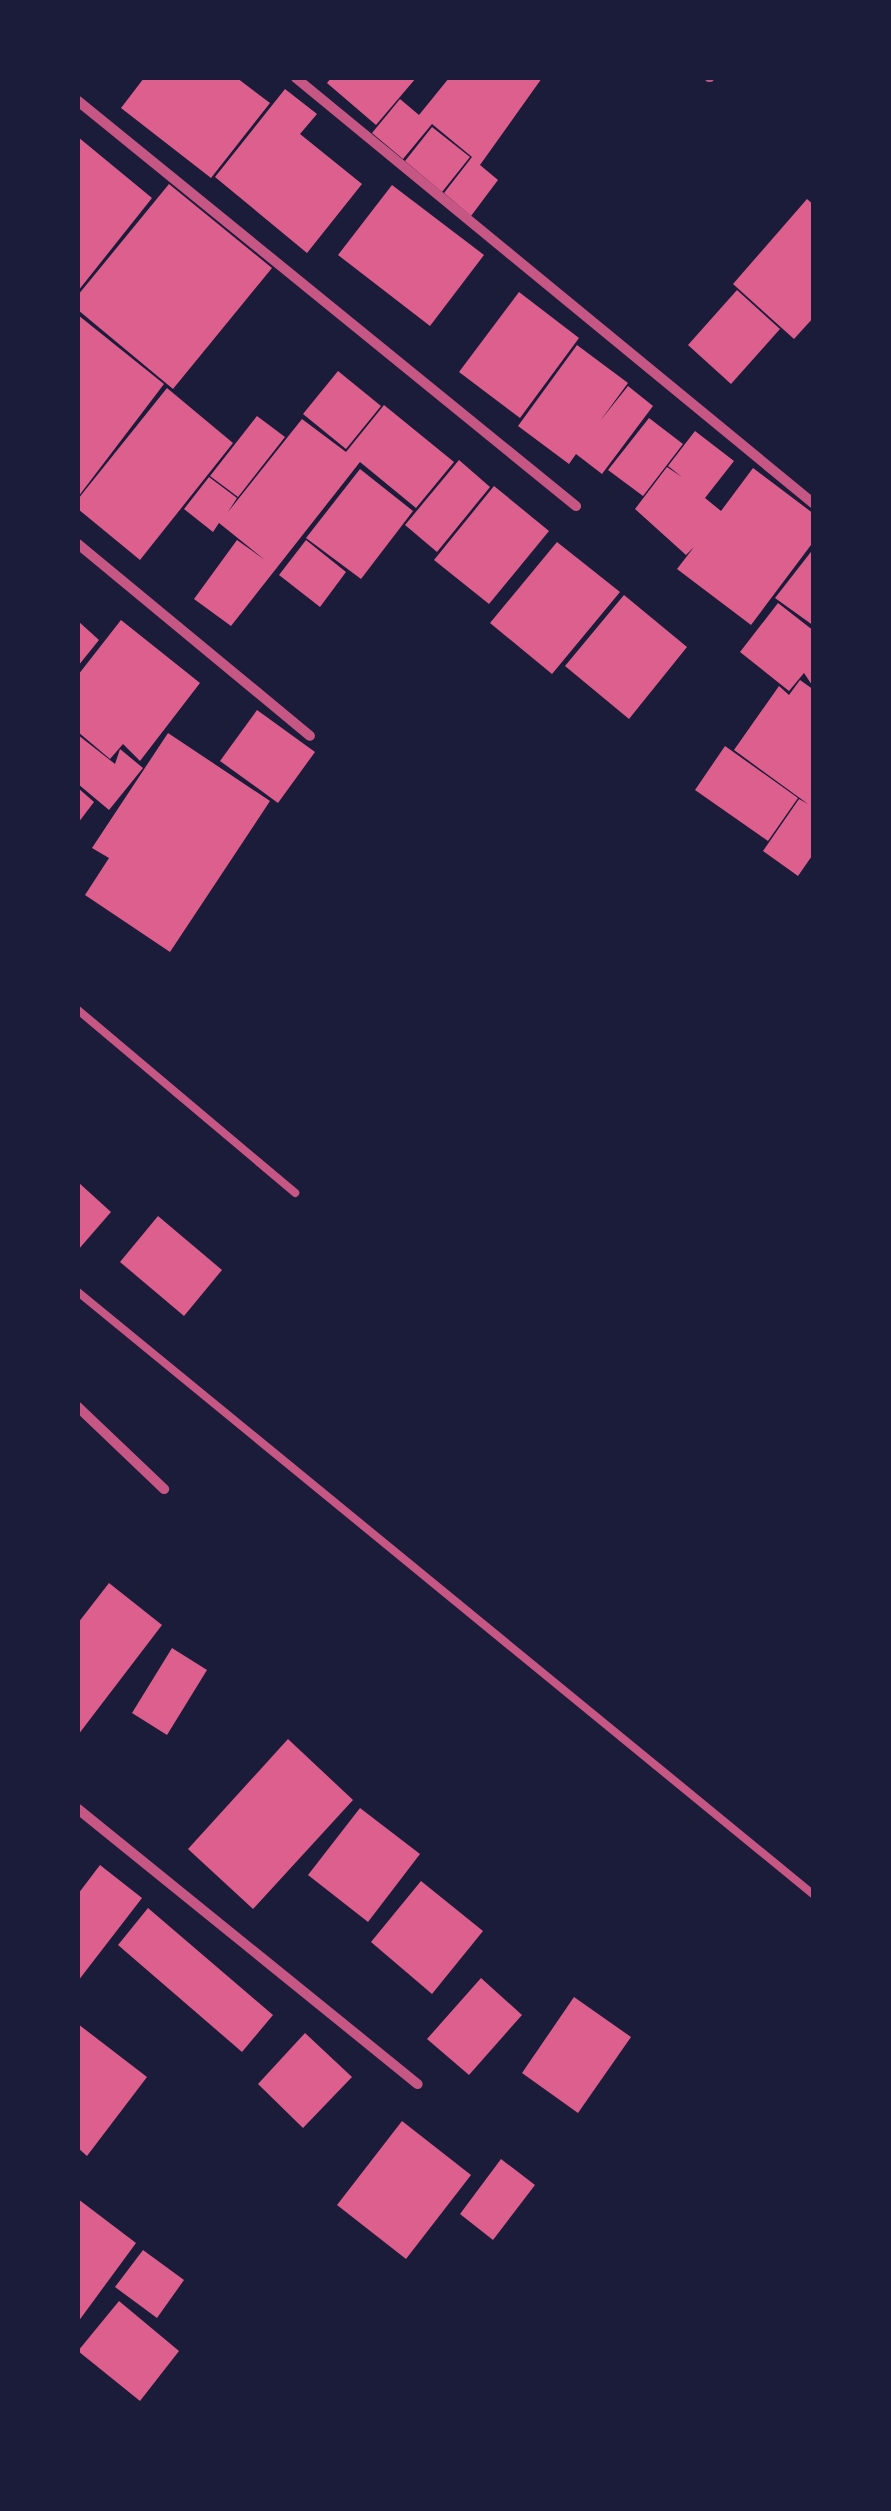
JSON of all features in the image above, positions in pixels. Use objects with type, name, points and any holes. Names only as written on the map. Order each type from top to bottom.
[{"type":"street","points":[[296,78],[814,504]]},
{"type":"street","points":[[78,101],[576,506]]},
{"type":"street","points":[[78,544],[310,736]]},
{"type":"street","points":[[78,1407],[164,1490]]},
{"type":"street","points":[[78,1809],[418,2084]]},
{"type":"lane","points":[[78,1010],[295,1192]]},
{"type":"lane","points":[[78,1292],[814,1895]]},
{"type":"building","points":[[144,78],[237,78],[270,103],[211,178],[121,108]]},
{"type":"building","points":[[331,78],[416,78],[376,125],[327,83]]},
{"type":"building","points":[[449,78],[542,78],[480,165],[498,180],[471,216],[444,193],[472,157],[432,124],[403,159],[372,133],[400,99],[419,115]]},
{"type":"building","points":[[285,89],[317,114],[300,134],[362,184],[307,253],[215,177]]},
{"type":"building","points":[[432,127],[470,157],[442,192],[405,161]]},
{"type":"building","points":[[78,137],[152,198],[78,291]]},
{"type":"building","points":[[169,184],[272,268],[173,389],[78,310],[78,295]]},
{"type":"building","points":[[392,185],[484,255],[430,326],[338,255]]},
{"type":"building","points":[[807,199],[814,205],[814,317],[794,339],[733,284]]},
{"type":"building","points":[[737,290],[780,329],[731,384],[688,345]]},
{"type":"building","points":[[519,292],[579,338],[520,418],[459,372]]},
{"type":"building","points":[[78,315],[164,384],[78,497]]},
{"type":"building","points":[[577,345],[628,383],[600,421],[628,386],[653,406],[602,474],[576,454],[569,464],[518,426]]},
{"type":"building","points":[[338,371],[381,406],[346,449],[303,414]]},
{"type":"building","points":[[167,388],[233,443],[140,560],[78,509],[78,499]]},
{"type":"building","points":[[384,405],[454,462],[416,508],[360,462],[231,626],[194,599],[237,540],[265,560],[219,523],[213,532],[184,509],[209,477],[237,498],[228,512],[302,419],[346,452]]},
{"type":"building","points":[[257,416],[285,437],[238,497],[210,476]]},
{"type":"building","points":[[649,418],[683,444],[643,496],[608,470]]},
{"type":"building","points":[[695,431],[734,461],[705,498],[721,511],[753,468],[814,514],[814,541],[751,625],[677,569],[694,547],[686,555],[635,509],[667,467],[682,477],[668,466]]},
{"type":"building","points":[[459,460],[490,487],[437,552],[405,525]]},
{"type":"building","points":[[360,469],[413,511],[361,579],[306,538]]},
{"type":"building","points":[[494,486],[549,531],[489,604],[434,560]]},
{"type":"building","points":[[306,540],[346,572],[320,607],[279,575]]},
{"type":"building","points":[[557,542],[620,592],[552,674],[490,623]]},
{"type":"building","points":[[814,548],[814,626],[775,598]]},
{"type":"building","points":[[624,595],[687,647],[629,719],[565,666]]},
{"type":"building","points":[[778,603],[814,631],[814,688],[804,673],[789,691],[740,652]]},
{"type":"building","points":[[121,620],[200,683],[140,761],[123,744],[110,759],[78,732],[78,675]]},
{"type":"building","points":[[78,621],[99,640],[78,666]]},
{"type":"building","points":[[800,680],[814,690],[814,853],[798,876],[763,851],[799,799],[808,804],[734,750],[779,686],[789,695]]},
{"type":"building","points":[[257,710],[315,752],[278,803],[220,761]]},
{"type":"building","points":[[168,733],[270,801],[170,952],[85,895],[109,858],[92,848]]},
{"type":"building","points":[[78,735],[115,764],[120,749],[143,768],[109,810],[78,784]]},
{"type":"building","points":[[725,746],[798,798],[768,841],[695,790]]},
{"type":"building","points":[[78,788],[94,802],[78,823]]},
{"type":"building","points":[[78,1182],[111,1212],[78,1250]]},
{"type":"building","points":[[158,1216],[222,1270],[184,1316],[120,1262]]},
{"type":"building","points":[[109,1583],[162,1625],[78,1735],[78,1623]]},
{"type":"building","points":[[172,1648],[207,1670],[167,1735],[132,1713]]},
{"type":"building","points":[[288,1739],[353,1800],[253,1909],[188,1849]]},
{"type":"building","points":[[360,1808],[420,1854],[368,1922],[308,1875]]},
{"type":"building","points":[[100,1865],[142,1898],[78,1981],[78,1894]]},
{"type":"building","points":[[421,1881],[483,1931],[432,1994],[371,1942]]},
{"type":"building","points":[[148,1908],[273,2015],[242,2052],[118,1945]]},
{"type":"building","points":[[481,1978],[522,2015],[469,2075],[427,2039]]},
{"type":"building","points":[[574,1997],[631,2037],[578,2113],[522,2073]]},
{"type":"building","points":[[78,2024],[147,2077],[87,2156],[78,2148]]},
{"type":"building","points":[[305,2033],[352,2077],[303,2128],[258,2084]]},
{"type":"building","points":[[402,2121],[471,2175],[406,2259],[337,2205]]},
{"type":"building","points":[[501,2159],[535,2185],[493,2240],[460,2214]]},
{"type":"building","points":[[78,2199],[136,2243],[78,2322]]},
{"type":"building","points":[[143,2250],[184,2280],[157,2318],[115,2287]]},
{"type":"building","points":[[119,2301],[179,2351],[140,2401],[78,2351]]}]
